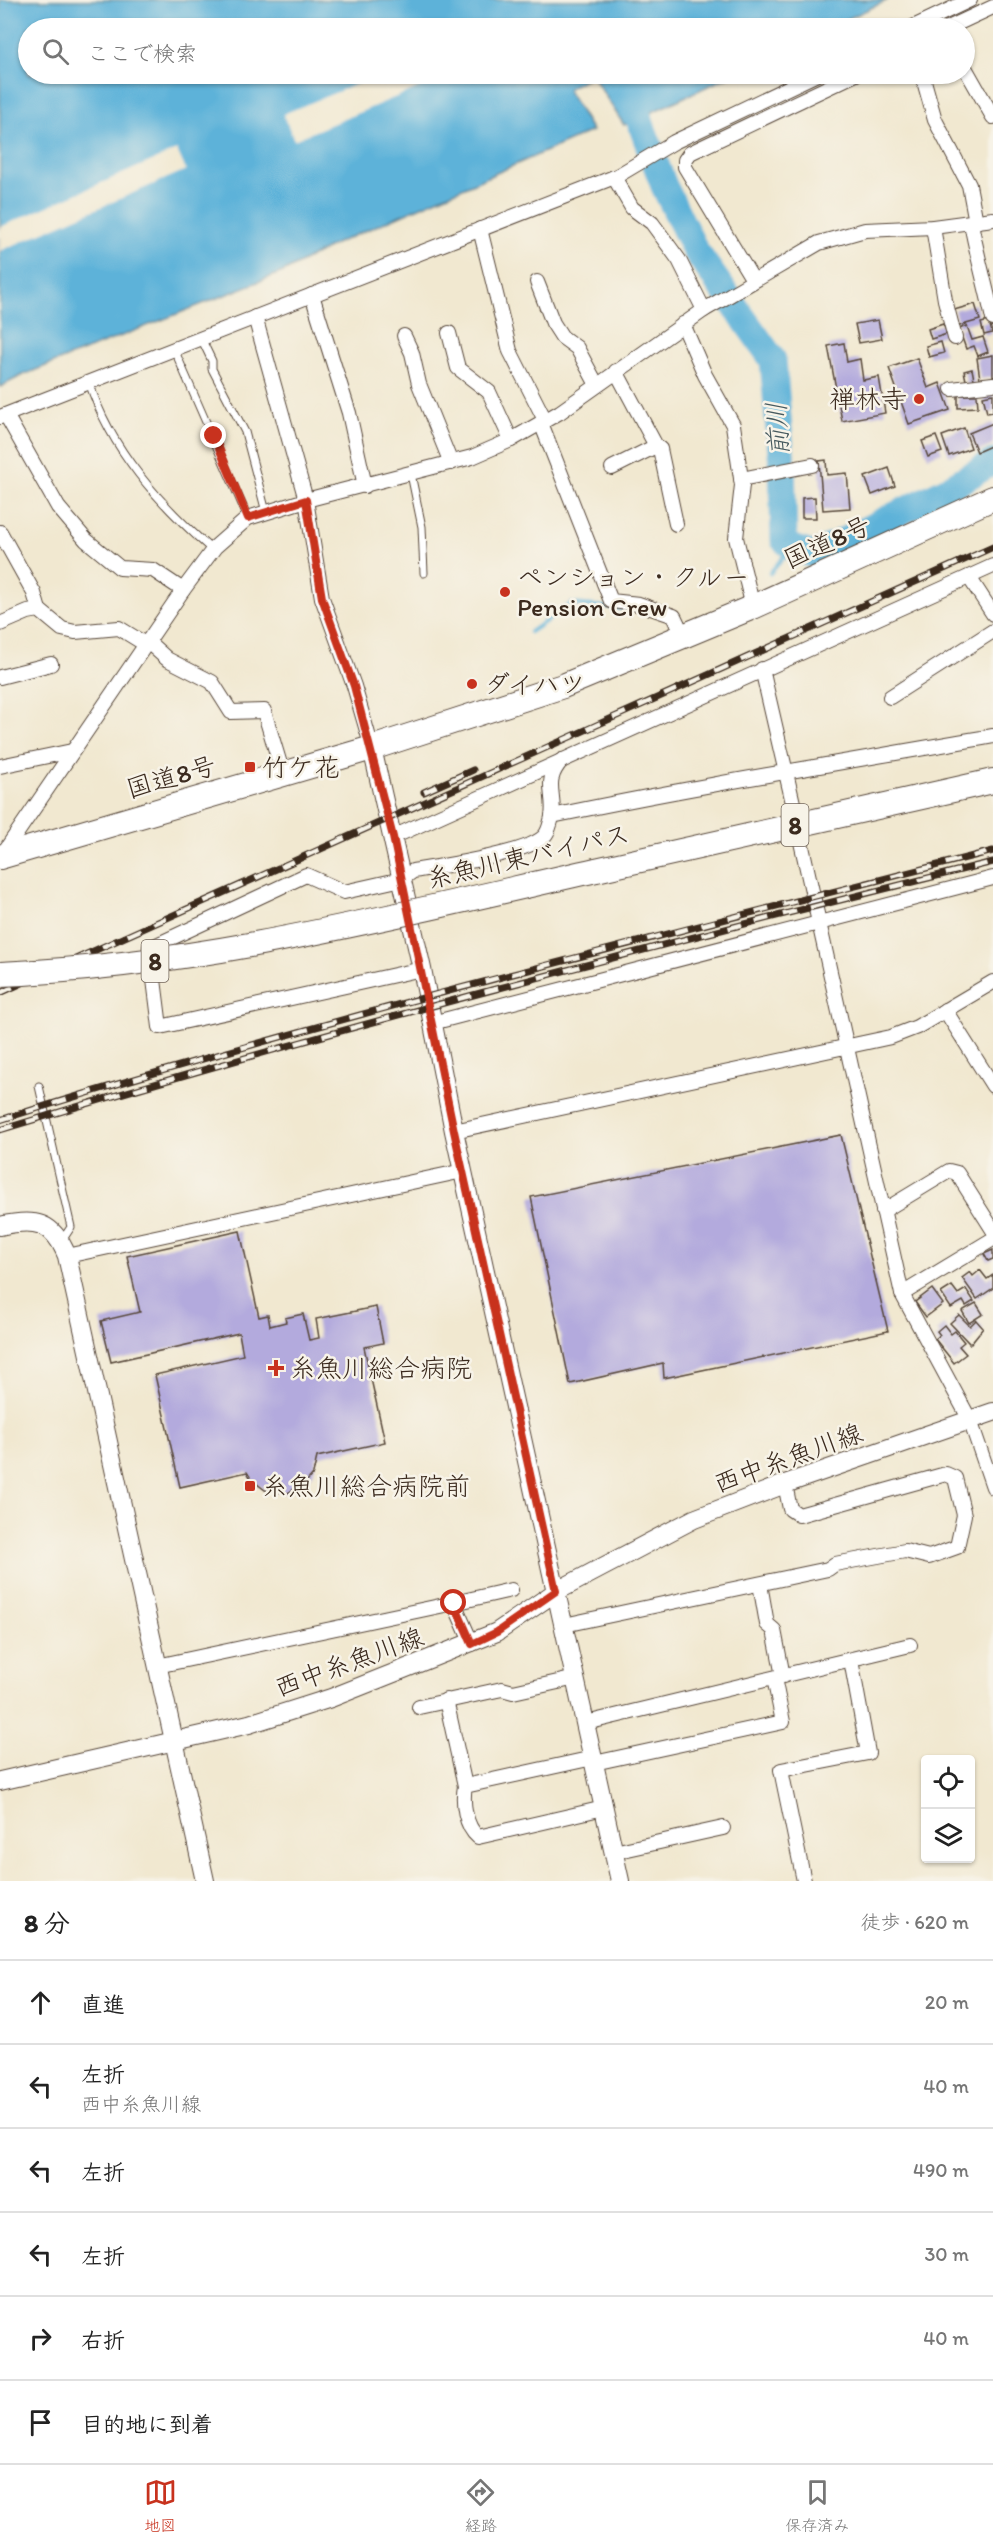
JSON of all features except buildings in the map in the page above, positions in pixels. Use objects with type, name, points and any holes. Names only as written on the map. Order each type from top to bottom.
[{"type":"highway","name":"国道8号","points":[[0,857],[372,748],[563,686],[753,607],[993,498]]},
{"type":"highway","name":"糸魚川東バイパス","points":[[0,974],[92,968],[198,954],[309,934],[993,781]]},
{"type":"street","points":[[932,18],[970,0]]},
{"type":"street","points":[[970,18],[993,7]]},
{"type":"street","points":[[183,590],[153,570],[120,568],[86,540],[58,507],[3,416],[616,177],[674,142],[796,84]]},
{"type":"street","points":[[749,282],[685,166],[685,160],[690,153],[834,84]]},
{"type":"street","points":[[925,84],[935,120],[969,185],[980,273],[986,284],[993,319]]},
{"type":"street","points":[[974,84],[993,117]]},
{"type":"street","points":[[616,177],[632,208],[652,223],[709,307]]},
{"type":"street","points":[[0,857],[212,550],[248,518],[306,500],[451,463],[511,440],[597,386],[709,307],[819,243],[865,230],[933,227],[993,219]]},
{"type":"street","points":[[933,227],[945,300],[955,338]]},
{"type":"street","points":[[480,229],[510,351],[543,422],[611,601],[639,604],[674,616],[684,637]]},
{"type":"street","points":[[537,282],[553,323],[562,337],[577,348],[597,386]]},
{"type":"street","points":[[312,295],[349,413],[365,486]]},
{"type":"street","points":[[255,317],[306,500],[322,598],[354,686],[372,748],[393,837],[454,1131],[620,1881]]},
{"type":"street","points":[[683,324],[705,375],[733,425],[741,479],[736,538],[753,607]]},
{"type":"street","points":[[449,333],[458,368],[489,392],[511,440]]},
{"type":"street","points":[[404,336],[412,353],[419,384],[451,463]]},
{"type":"street","points":[[616,371],[656,446],[660,449],[676,524]]},
{"type":"street","points":[[952,389],[993,384]]},
{"type":"street","points":[[612,468],[656,446]]},
{"type":"street","points":[[741,479],[812,465]]},
{"type":"street","points":[[0,532],[34,593],[39,610],[62,629],[75,632],[119,628],[146,643],[167,659],[212,682],[231,712],[264,711],[283,774]]},
{"type":"street","points":[[393,837],[993,566]]},
{"type":"street","points":[[969,577],[993,614]]},
{"type":"street","points":[[0,624],[28,612],[39,610]]},
{"type":"street","points":[[890,697],[993,631]]},
{"type":"street","points":[[0,677],[51,664]]},
{"type":"street","points":[[762,669],[793,803]]},
{"type":"street","points":[[552,816],[696,786],[786,773],[993,736]]},
{"type":"street","points":[[0,766],[72,751]]},
{"type":"street","points":[[422,969],[160,1027],[150,948],[306,875],[344,892],[402,879],[413,871],[528,847],[546,835],[552,816],[550,782],[553,770],[562,760]]},
{"type":"street","points":[[801,842],[902,1294],[970,1420],[993,1487]]},
{"type":"street","points":[[432,1023],[993,878]]},
{"type":"street","points":[[454,1131],[891,1037],[945,1010],[993,982]]},
{"type":"street","points":[[945,1010],[993,1086]]},
{"type":"street","points":[[64,1249],[463,1171]]},
{"type":"street","points":[[883,1211],[949,1171],[957,1173],[993,1230]]},
{"type":"street","points":[[0,1226],[22,1221],[40,1223],[52,1231],[64,1249],[205,1881]]},
{"type":"street","points":[[902,1294],[993,1239]]},
{"type":"street","name":"西中糸魚川線","points":[[0,1781],[249,1724],[331,1698],[472,1644],[497,1632],[556,1591],[694,1519],[784,1484],[993,1412]]},
{"type":"street","points":[[564,1625],[828,1569],[835,1564],[905,1551],[929,1557],[957,1547],[964,1515],[955,1478],[946,1474],[799,1515],[790,1509],[784,1484]]},
{"type":"street","points":[[465,1786],[783,1722],[774,1630],[767,1624],[760,1584]]},
{"type":"street","points":[[158,1666],[511,1590]]},
{"type":"street","points":[[454,1603],[472,1644]]},
{"type":"street","points":[[586,1723],[910,1645]]},
{"type":"street","points":[[804,1881],[782,1770],[868,1753],[850,1660]]},
{"type":"street","points":[[419,1707],[502,1689],[513,1692],[576,1678]]},
{"type":"street","points":[[446,1700],[465,1786],[463,1796],[470,1830],[478,1837],[604,1808]]},
{"type":"street","points":[[614,1851],[723,1828]]},
{"type":"lane","points":[[201,338],[212,361],[212,369],[245,432],[266,512]]},
{"type":"lane","points":[[174,349],[248,518]]},
{"type":"lane","points":[[89,382],[100,415],[137,473],[159,500],[212,550]]},
{"type":"lane","points":[[411,474],[422,526],[424,573]]},
{"type":"lane","points":[[39,1086],[71,1227],[64,1249]]},
{"type":"water","points":[[0,0],[888,0],[849,18],[18,18],[18,84],[576,84],[567,89],[592,131],[335,244],[283,272],[23,375],[0,387]]},
{"type":"water","points":[[598,84],[712,84],[624,125]]},
{"type":"pier","points":[[356,84],[427,84],[294,140],[283,114]]},
{"type":"pier","points":[[177,150],[186,170],[0,251],[0,227]]},
{"type":"waterway","name":"前川","points":[[639,119],[664,186],[695,250],[773,360],[782,464],[784,540],[793,548],[814,555],[944,491],[993,462]]},
{"type":"waterway","points":[[770,573],[787,553],[789,545]]},
{"type":"waterway","points":[[530,632],[571,604],[625,609]]},
{"type":"railway","points":[[0,993],[993,547]]},
{"type":"railway","points":[[424,792],[473,770]]},
{"type":"railway","points":[[0,1120],[123,1082],[371,1012],[993,851]]},
{"type":"railway","points":[[0,1130],[247,1057],[495,989],[993,862]]},
{"type":"place","name":"禅林寺","points":[[919,399]]},
{"type":"place","name":"ペンション・クルー Pension Crew","points":[[505,592]]},
{"type":"place","name":"ダイハツ","points":[[472,684]]},
{"type":"place","name":"竹ケ花","points":[[250,767]]},
{"type":"place","name":"糸魚川総合病院","points":[[276,1368]]},
{"type":"place","name":"糸魚川総合病院前","points":[[250,1486]]},
{"type":"route","points":[[214,436],[248,518],[306,500],[322,598],[354,686],[372,748],[393,837],[454,1131],[556,1591],[497,1632],[472,1644],[454,1603]]}]
